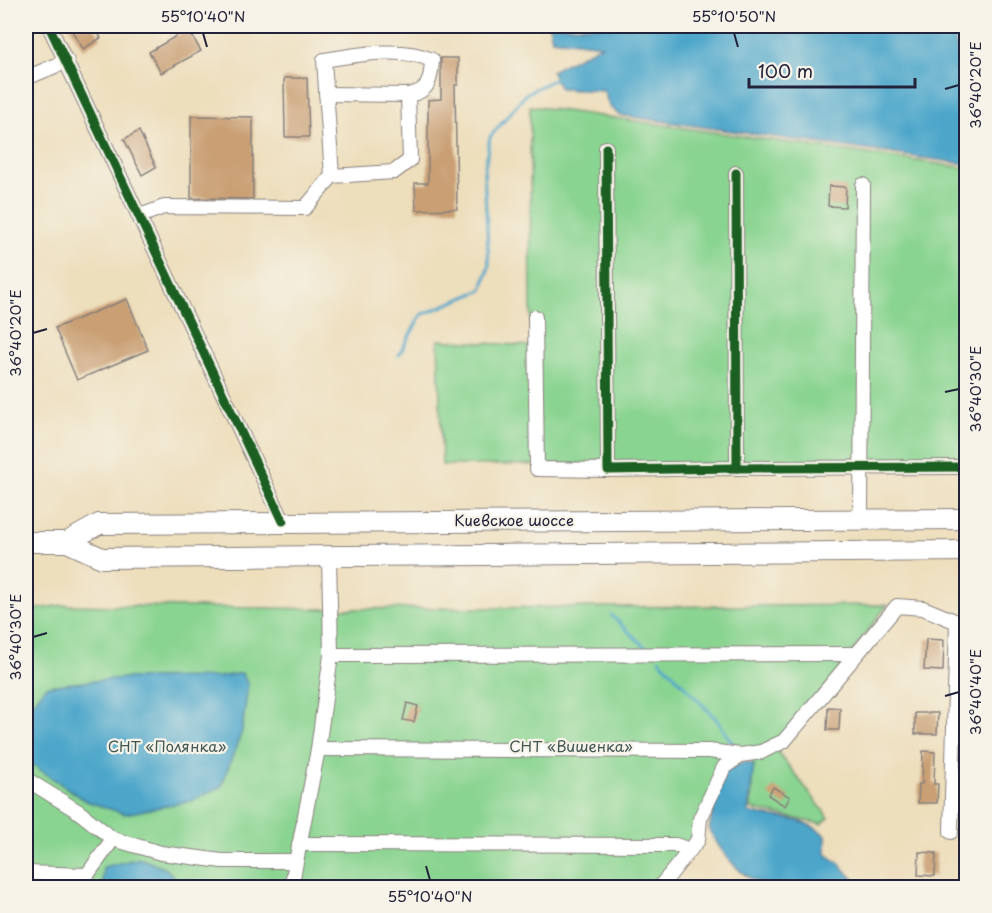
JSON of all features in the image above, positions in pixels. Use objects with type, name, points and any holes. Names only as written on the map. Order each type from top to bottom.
[{"type":"highway","name":"Киевское шоссе","points":[[67,542],[99,524],[283,521],[966,519]]},
{"type":"highway","name":"Киевское шоссе","points":[[29,541],[67,542],[102,558],[966,551]]},
{"type":"street","points":[[49,26],[283,521]]},
{"type":"street","points":[[140,216],[164,207],[305,208],[332,176],[326,94],[324,60],[391,53],[423,56],[432,60],[431,79],[427,87],[417,94],[326,94]]},
{"type":"street","points":[[26,78],[67,61]]},
{"type":"street","points":[[332,176],[394,172],[410,160],[408,95]]},
{"type":"street","points":[[606,147],[608,470]]},
{"type":"street","points":[[736,173],[737,468]]},
{"type":"street","points":[[861,519],[863,185]]},
{"type":"street","points":[[536,317],[537,469],[966,467]]},
{"type":"street","points":[[291,888],[318,749],[331,655],[329,556]]},
{"type":"street","points":[[318,749],[709,751],[741,755],[761,752],[784,741],[897,606],[923,608],[962,621],[951,832]]},
{"type":"street","points":[[331,655],[855,654]]},
{"type":"street","points":[[659,888],[698,840],[700,819],[724,767],[741,755]]},
{"type":"street","points":[[26,779],[79,812],[113,839],[161,853],[222,861],[296,861]]},
{"type":"street","points":[[26,873],[87,875],[113,839]]},
{"type":"street","points":[[299,844],[675,845],[690,850]]},
{"type":"green space","points":[[530,106],[966,168],[966,463],[442,465],[438,340],[531,346]]},
{"type":"green space","name":"СНТ «Вишенка»","points":[[62,605],[330,609],[887,605],[778,752],[829,818],[821,824],[751,809],[753,753],[723,764],[693,839],[652,887],[26,888],[26,611]]},
{"type":"water","points":[[549,26],[953,26],[966,109],[965,164],[619,115],[609,106],[604,91],[560,89],[551,71],[602,45],[552,39]]},
{"type":"water","points":[[242,673],[248,685],[242,731],[221,787],[191,801],[125,814],[86,801],[26,760],[26,712],[46,686],[122,678],[218,677]]},
{"type":"water","points":[[745,761],[754,765],[748,812],[799,821],[817,829],[826,836],[826,854],[840,864],[860,887],[790,889],[772,887],[755,881],[740,871],[724,854],[709,830],[715,801],[726,771]]},
{"type":"water","points":[[140,858],[166,869],[185,887],[103,885],[103,867]]},
{"type":"building","points":[[69,26],[94,26],[101,38],[83,49]]},
{"type":"building","points":[[188,29],[201,51],[161,73],[149,52]]},
{"type":"building","points":[[441,58],[458,58],[458,85],[455,85],[457,209],[416,210],[415,183],[428,183],[428,100],[441,99]]},
{"type":"building","points":[[284,78],[307,78],[309,137],[285,137]]},
{"type":"building","points":[[191,116],[253,117],[253,199],[191,198]]},
{"type":"building","points":[[139,131],[156,167],[142,175],[124,139]]},
{"type":"building","points":[[829,186],[846,187],[845,207],[828,206]]},
{"type":"building","points":[[127,299],[148,350],[77,380],[55,328]]},
{"type":"building","points":[[926,639],[944,640],[943,671],[924,670]]},
{"type":"building","points":[[407,703],[418,706],[414,722],[403,720]]},
{"type":"building","points":[[828,707],[840,708],[839,730],[827,730]]},
{"type":"building","points":[[915,713],[938,713],[937,734],[915,734]]},
{"type":"building","points":[[923,751],[935,752],[934,784],[938,784],[937,803],[918,803],[919,784],[922,784]]},
{"type":"building","points":[[773,787],[790,797],[785,806],[768,795]]},
{"type":"building","points":[[919,852],[936,853],[935,876],[918,875]]},
{"type":"waterway","points":[[399,355],[421,315],[482,290],[489,266],[484,172],[490,137],[527,93],[555,79]]},
{"type":"waterway","points":[[611,615],[647,649]]},
{"type":"waterway","points":[[659,659],[718,721],[736,749]]},
{"type":"cycle path","points":[[49,26],[283,521]]},
{"type":"cycle path","points":[[606,148],[608,470],[737,468]]},
{"type":"cycle path","points":[[736,173],[737,468],[966,467]]},
{"type":"park label","name":"СНТ «Полянка»","points":[[167,747]]}]
